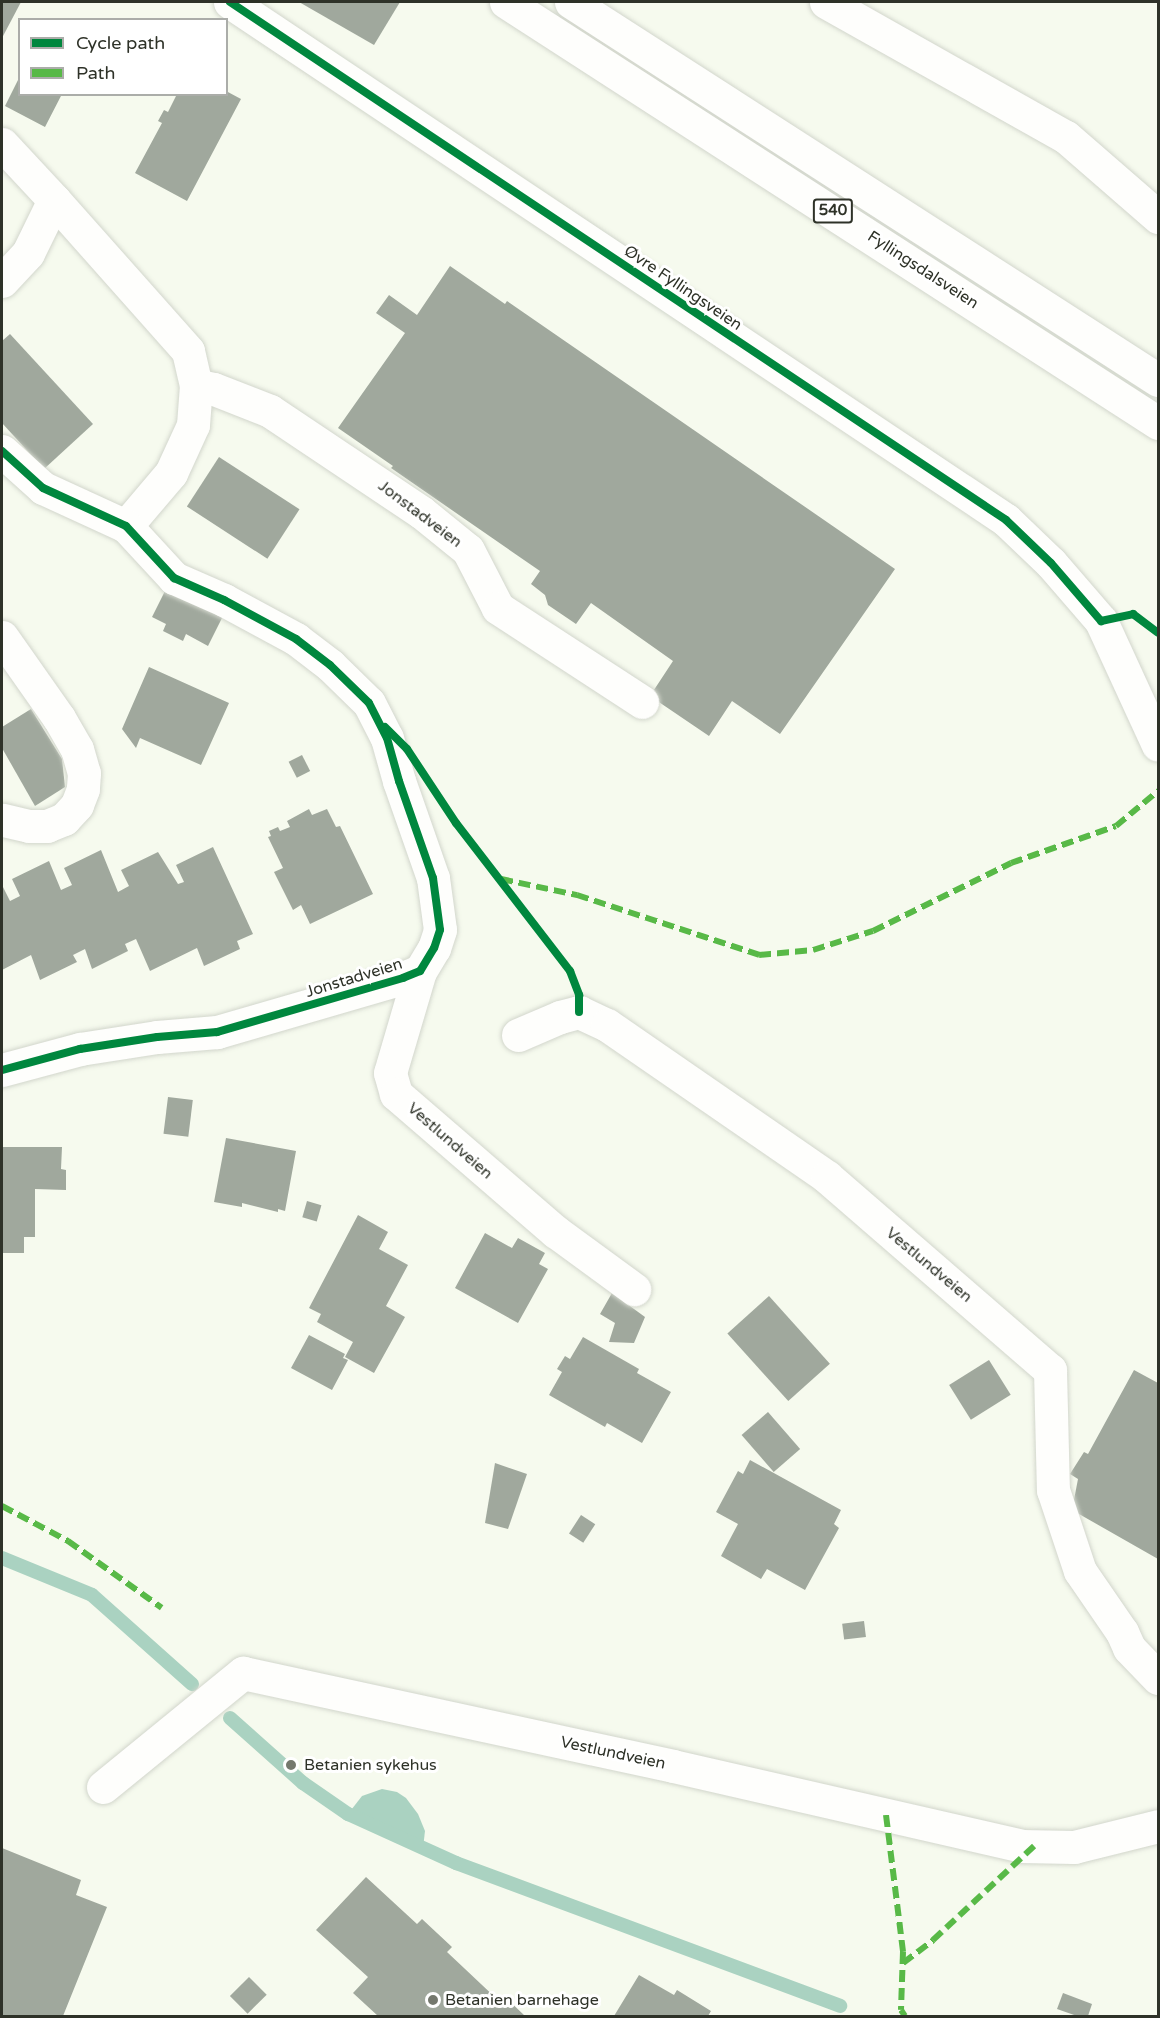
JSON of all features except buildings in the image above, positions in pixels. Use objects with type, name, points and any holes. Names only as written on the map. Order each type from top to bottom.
[{"type":"street","name":"Øvre Fyllingsveien","points":[[230,2],[1006,520],[1052,563],[1101,621],[1158,745]]},
{"type":"street","name":"Fyllingsdalsveien","points":[[506,2],[1158,423]]},
{"type":"street","name":"Fyllingsdalsveien","points":[[571,2],[1158,380]]},
{"type":"street","points":[[826,2],[1066,137],[1158,217]]},
{"type":"street","points":[[2,144],[188,351],[196,385],[193,425],[171,473],[126,526],[43,488],[2,451]]},
{"type":"street","points":[[2,281],[28,253],[54,200]]},
{"type":"street","name":"Jonstadveien","points":[[196,385],[214,389],[270,411],[422,512],[468,550],[498,608],[642,702]]},
{"type":"street","name":"Jonstadveien","points":[[2,1070],[80,1049],[157,1036],[217,1032],[403,978],[420,971],[434,948],[440,930],[433,878],[399,781],[387,738],[369,703],[330,665],[296,639],[224,600],[174,578],[126,526]]},
{"type":"street","points":[[2,637],[59,718],[77,749],[84,773],[83,789],[77,805],[64,819],[47,826],[15,823]]},
{"type":"street","name":"Vestlundveien","points":[[420,971],[390,1073],[396,1094],[556,1232],[634,1288]]},
{"type":"street","name":"Vestlundveien","points":[[518,1035],[560,1017],[579,1012],[607,1025],[827,1177],[1050,1370],[1053,1490],[1080,1571],[1122,1632],[1129,1648],[1158,1678]]},
{"type":"street","name":"Vestlundveien","points":[[103,1786],[243,1673],[674,1766],[1021,1846],[1074,1847],[1158,1826]]},
{"type":"shaded area","points":[[382,1789],[397,1792],[406,1798],[418,1814],[425,1831],[423,1848],[348,1814],[362,1796]]},
{"type":"waterway","points":[[2,1558],[92,1595],[192,1684]]},
{"type":"waterway","points":[[230,1718],[303,1783],[348,1814],[456,1863],[840,2006]]},
{"type":"marked path","points":[[501,879],[577,895],[759,955],[813,950],[873,931],[1011,863],[1116,826],[1158,791]]},
{"type":"marked path","points":[[2,1506],[68,1541],[162,1608]]},
{"type":"marked path","points":[[886,1815],[903,1952],[901,2010],[905,2016]]},
{"type":"marked path","points":[[903,1963],[933,1940],[1034,1846]]},
{"type":"cycle path","points":[[230,2],[1006,520],[1051,563],[1101,621],[1133,614],[1158,633]]},
{"type":"cycle path","points":[[2,451],[43,488],[126,526],[174,578],[224,600],[296,639],[330,665],[369,703],[387,738],[399,781],[433,878],[440,930],[434,948],[420,971],[403,978],[217,1032],[157,1037],[80,1049],[2,1070]]},
{"type":"cycle path","points":[[385,727],[407,749],[456,823],[570,971],[579,995],[579,1012]]},
{"type":"place","name":"Betanien sykehus","points":[[291,1765]]},
{"type":"place","name":"Betanien barnehage","points":[[433,2000]]}]
